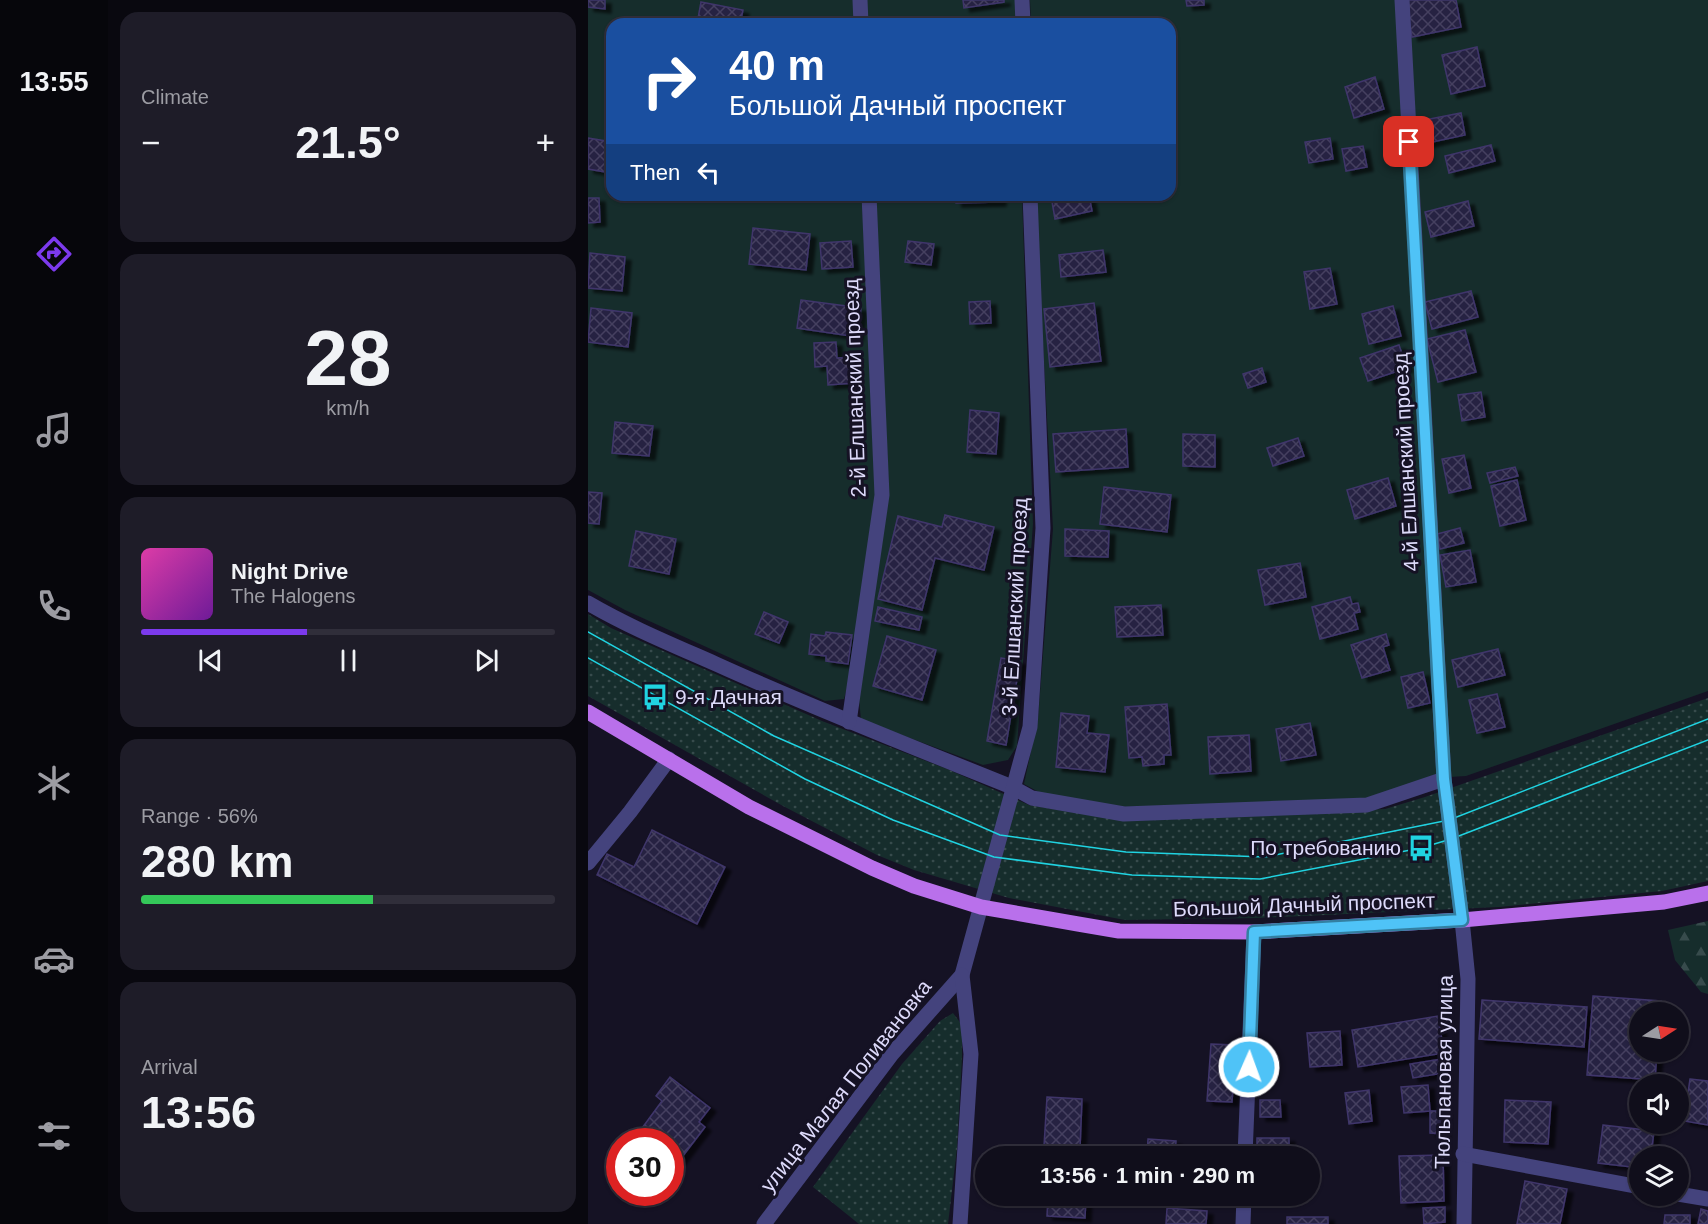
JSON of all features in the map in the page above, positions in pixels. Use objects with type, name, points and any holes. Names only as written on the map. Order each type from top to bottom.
[{"type":"main road","name":"Большой Дачный проспект","points":[[588,712],[750,807],[914,886],[981,907],[1119,931],[1254,932],[1462,920],[1664,902],[1708,893]]},
{"type":"street","points":[[860,0],[861,18]]},
{"type":"street","points":[[1022,0],[1023,18]]},
{"type":"street","name":"4-й Елшанский проезд","points":[[1402,0],[1444,779],[1462,920]]},
{"type":"street","name":"2-й Елшанский проезд","points":[[849,722],[882,495],[869,201]]},
{"type":"street","name":"3-й Елшанский проезд","points":[[981,907],[1012,786],[1030,727],[1043,528],[1030,201]]},
{"type":"street","points":[[588,603],[613,618],[849,722],[1012,786],[1032,798],[1124,814],[1367,805],[1444,779]]},
{"type":"street","points":[[588,863],[669,759]]},
{"type":"street","name":"улица Малая Поливановка","points":[[764,1224],[892,1054],[962,975],[981,907]]},
{"type":"street","name":"Тюльпановая улица","points":[[1462,920],[1468,979],[1463,1154],[1464,1224]]},
{"type":"street","points":[[1245,1146],[1254,932]]},
{"type":"street","points":[[960,1224],[971,1053],[962,975]]},
{"type":"street","points":[[1463,1154],[1629,1184]]},
{"type":"street","points":[[1689,1196],[1708,1199]]},
{"type":"street","points":[[1242,1224],[1243,1206]]},
{"type":"green space","points":[[588,0],[853,0],[854,18],[606,18],[606,201],[862,201],[876,496],[849,680],[844,699],[825,701],[625,610],[588,590]]},
{"type":"green space","points":[[866,0],[1016,0],[1017,18],[867,18]]},
{"type":"green space","points":[[1030,0],[1708,0],[1708,691],[1466,776],[1434,778],[1364,799],[1126,807],[1044,795],[1024,784],[1038,718],[1053,529],[1035,201],[1176,201],[1176,18],[1031,18]]},
{"type":"green space","points":[[875,201],[1022,201],[1033,524],[1017,746],[1008,760],[983,765],[861,720],[859,699],[889,494]]},
{"type":"green space","points":[[588,614],[611,628],[822,721],[947,769],[1029,805],[1126,821],[1385,809],[1708,698],[1708,881],[1662,891],[1499,907],[1257,918],[1125,920],[1009,898],[914,870],[877,855],[783,806],[588,696]]},
{"type":"green space","points":[[1708,921],[1708,994],[1701,992],[1675,960],[1668,930]]},
{"type":"green space","points":[[953,1013],[962,1025],[962,1058],[957,1148],[948,1224],[859,1224],[813,1187],[902,1064],[940,1021]]},
{"type":"building","points":[[588,0],[605,0],[605,9],[588,7]]},
{"type":"building","points":[[963,0],[1004,0],[1004,2],[964,8]]},
{"type":"building","points":[[1186,0],[1204,0],[1204,5],[1187,6]]},
{"type":"building","points":[[1405,0],[1456,0],[1461,27],[1412,37]]},
{"type":"building","points":[[701,2],[743,10],[741,18],[698,18]]},
{"type":"building","points":[[1477,47],[1485,86],[1451,94],[1442,55]]},
{"type":"building","points":[[1375,77],[1384,109],[1354,118],[1345,87]]},
{"type":"building","points":[[1461,113],[1465,135],[1423,144],[1419,121]]},
{"type":"building","points":[[588,138],[606,141],[606,172],[588,169]]},
{"type":"building","points":[[1330,138],[1333,159],[1309,163],[1305,142]]},
{"type":"building","points":[[1491,145],[1495,161],[1449,173],[1445,156]]},
{"type":"building","points":[[1363,146],[1367,167],[1346,171],[1342,149]]},
{"type":"building","points":[[588,198],[599,198],[600,222],[588,223]]},
{"type":"building","points":[[956,201],[1000,201],[1000,202],[956,203]]},
{"type":"building","points":[[1052,201],[1090,201],[1092,211],[1055,219]]},
{"type":"building","points":[[1468,201],[1474,226],[1431,237],[1425,212]]},
{"type":"building","points":[[753,228],[810,234],[806,270],[749,264]]},
{"type":"building","points":[[851,241],[853,267],[822,269],[820,243]]},
{"type":"building","points":[[908,241],[934,244],[931,265],[905,262]]},
{"type":"building","points":[[1103,250],[1106,272],[1061,277],[1059,255]]},
{"type":"building","points":[[590,253],[625,257],[622,291],[588,288]]},
{"type":"building","points":[[1330,268],[1337,304],[1310,309],[1304,272]]},
{"type":"building","points":[[1471,291],[1478,317],[1432,329],[1425,302]]},
{"type":"building","points":[[801,300],[861,308],[857,337],[797,328]]},
{"type":"building","points":[[990,301],[991,323],[970,324],[969,302]]},
{"type":"building","points":[[1094,303],[1101,361],[1050,367],[1044,309]]},
{"type":"building","points":[[1393,306],[1401,336],[1369,344],[1362,314]]},
{"type":"building","points":[[591,308],[632,313],[628,347],[588,342]]},
{"type":"building","points":[[1465,330],[1476,372],[1438,382],[1427,339]]},
{"type":"building","points":[[836,342],[837,358],[854,357],[855,383],[828,385],[827,366],[815,367],[814,343]]},
{"type":"building","points":[[1399,345],[1407,368],[1368,381],[1360,358]]},
{"type":"building","points":[[1262,368],[1266,382],[1248,388],[1243,374]]},
{"type":"building","points":[[1481,392],[1485,417],[1462,421],[1458,395]]},
{"type":"building","points":[[970,410],[999,413],[996,454],[967,452]]},
{"type":"building","points":[[615,422],[653,426],[649,456],[612,453]]},
{"type":"building","points":[[1126,429],[1128,467],[1056,472],[1053,434]]},
{"type":"building","points":[[1183,434],[1215,435],[1215,467],[1183,466]]},
{"type":"building","points":[[1298,438],[1304,456],[1273,466],[1267,448]]},
{"type":"building","points":[[1464,455],[1471,488],[1449,493],[1442,459]]},
{"type":"building","points":[[1515,467],[1518,476],[1490,483],[1487,473]]},
{"type":"building","points":[[1388,478],[1396,506],[1355,519],[1347,490]]},
{"type":"building","points":[[1517,480],[1526,520],[1500,526],[1491,486]]},
{"type":"building","points":[[1104,487],[1171,495],[1167,532],[1100,524]]},
{"type":"building","points":[[588,492],[602,493],[599,524],[588,523]]},
{"type":"building","points":[[945,515],[994,527],[984,570],[935,558],[922,610],[878,599],[898,516],[942,527]]},
{"type":"building","points":[[1460,528],[1464,543],[1440,549],[1437,534]]},
{"type":"building","points":[[1065,529],[1109,531],[1108,557],[1065,556]]},
{"type":"building","points":[[636,531],[676,539],[669,574],[629,566]]},
{"type":"building","points":[[1470,550],[1476,582],[1446,587],[1440,555]]},
{"type":"building","points":[[1300,563],[1306,597],[1265,605],[1258,570]]},
{"type":"building","points":[[1350,597],[1352,604],[1358,603],[1360,612],[1354,613],[1358,629],[1320,639],[1312,607]]},
{"type":"building","points":[[1161,605],[1163,635],[1117,637],[1115,607]]},
{"type":"building","points":[[878,607],[922,617],[919,630],[875,621]]},
{"type":"building","points":[[764,612],[788,622],[779,643],[755,634]]},
{"type":"building","points":[[826,632],[852,635],[848,664],[826,661],[826,656],[809,654],[811,634],[825,636]]},
{"type":"building","points":[[1386,634],[1389,645],[1383,647],[1390,670],[1362,678],[1351,645]]},
{"type":"building","points":[[887,636],[936,650],[922,700],[873,686]]},
{"type":"building","points":[[1498,649],[1505,675],[1458,687],[1452,660]]},
{"type":"building","points":[[1001,658],[1020,661],[1006,745],[987,741]]},
{"type":"building","points":[[1423,672],[1430,703],[1408,708],[1401,677]]},
{"type":"building","points":[[1497,694],[1505,727],[1477,733],[1469,700]]},
{"type":"building","points":[[1167,704],[1171,755],[1164,755],[1164,764],[1143,766],[1142,757],[1129,758],[1125,707]]},
{"type":"building","points":[[1061,713],[1089,716],[1087,733],[1109,735],[1105,772],[1056,767]]},
{"type":"building","points":[[1310,723],[1316,755],[1281,761],[1276,729]]},
{"type":"building","points":[[1249,735],[1251,771],[1210,774],[1208,737]]},
{"type":"building","points":[[652,830],[725,867],[697,924],[597,875],[607,854],[634,867]]},
{"type":"building","points":[[1593,996],[1661,1001],[1629,1002],[1629,1062],[1656,1062],[1655,1074],[1629,1074],[1629,1078],[1587,1075]]},
{"type":"building","points":[[1482,1000],[1587,1007],[1584,1047],[1479,1039]]},
{"type":"building","points":[[1438,1016],[1444,1053],[1358,1067],[1352,1030]]},
{"type":"building","points":[[1340,1031],[1342,1065],[1310,1067],[1307,1033]]},
{"type":"building","points":[[1211,1044],[1236,1045],[1232,1102],[1207,1101]]},
{"type":"building","points":[[1441,1059],[1444,1073],[1413,1078],[1410,1064]]},
{"type":"building","points":[[670,1077],[710,1108],[699,1122],[705,1127],[684,1155],[684,1128],[642,1128],[662,1101],[656,1096]]},
{"type":"building","points":[[1690,1079],[1708,1081],[1708,1125],[1689,1122]]},
{"type":"building","points":[[1428,1085],[1430,1111],[1404,1113],[1401,1087]]},
{"type":"building","points":[[1369,1090],[1372,1121],[1349,1124],[1345,1093]]},
{"type":"building","points":[[1047,1097],[1082,1099],[1080,1146],[1044,1146]]},
{"type":"building","points":[[1260,1100],[1280,1100],[1281,1117],[1260,1117]]},
{"type":"building","points":[[1505,1100],[1551,1102],[1548,1144],[1504,1142]]},
{"type":"building","points":[[1430,1111],[1445,1111],[1444,1134],[1430,1133]]},
{"type":"building","points":[[1603,1125],[1629,1128],[1629,1134],[1654,1134],[1652,1146],[1629,1146],[1629,1167],[1598,1163]]},
{"type":"building","points":[[1257,1138],[1289,1138],[1289,1146],[1257,1146]]},
{"type":"building","points":[[1148,1139],[1176,1141],[1176,1146],[1148,1146]]},
{"type":"building","points":[[1443,1155],[1444,1201],[1401,1203],[1399,1156]]},
{"type":"building","points":[[1525,1181],[1567,1189],[1560,1224],[1517,1224]]},
{"type":"building","points":[[1048,1206],[1086,1206],[1085,1218],[1047,1216]]},
{"type":"building","points":[[1445,1207],[1445,1222],[1424,1224],[1423,1208]]},
{"type":"building","points":[[1167,1208],[1207,1211],[1206,1224],[1166,1224]]},
{"type":"building","points":[[1701,1209],[1708,1211],[1708,1224],[1698,1224]]},
{"type":"building","points":[[1665,1215],[1690,1215],[1690,1224],[1664,1224]]},
{"type":"building","points":[[1287,1217],[1328,1217],[1328,1224],[1287,1224]]},
{"type":"tram line","points":[[588,632],[774,736],[1000,835],[1126,852],[1265,857],[1449,820],[1708,719]]},
{"type":"tram line","points":[[588,658],[805,779],[893,820],[994,857],[1132,875],[1260,879],[1421,848],[1451,839],[1708,740]]},
{"type":"place","name":"9-я Дачная","points":[[655,697]]},
{"type":"place","name":"По требованию","points":[[1421,848]]},
{"type":"route","points":[[1249,1067],[1254,932],[1462,920],[1444,779],[1409,142]]}]
